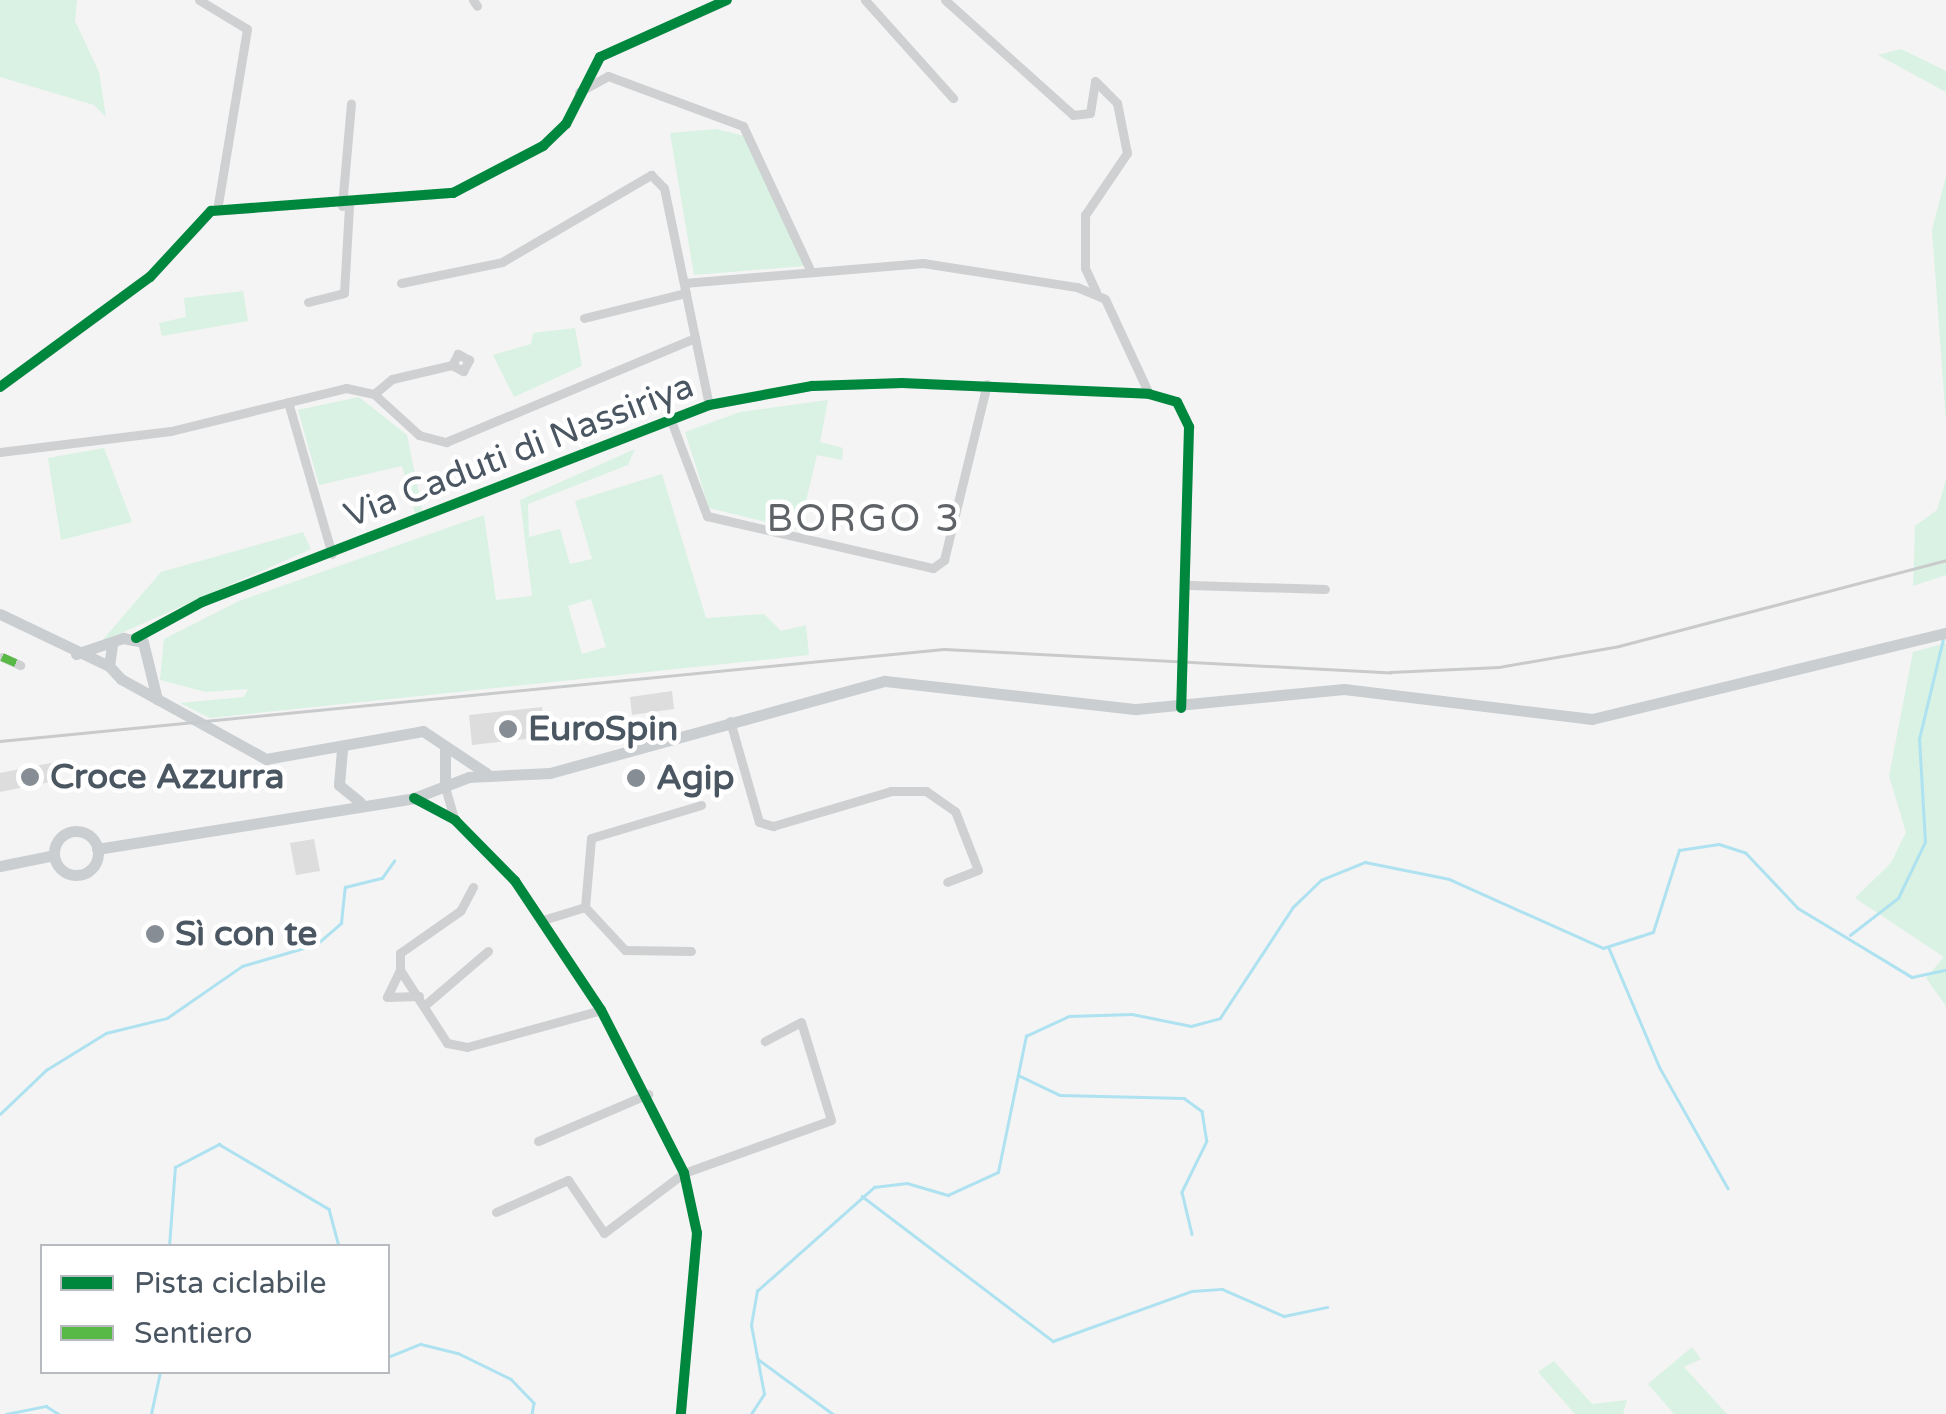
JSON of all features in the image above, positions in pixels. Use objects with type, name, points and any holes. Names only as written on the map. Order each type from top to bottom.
[{"type":"main road","points":[[0,614],[76,654],[109,666],[157,699],[266,758],[302,759],[423,731],[490,775]]},
{"type":"main road","points":[[54,856],[78,874],[97,849],[360,802],[414,798],[490,775],[550,772],[885,681],[1182,708],[1344,688],[1611,717],[1940,634]]},
{"type":"main road","points":[[76,654],[136,638],[148,647],[157,699]]},
{"type":"main road","points":[[109,666],[112,646]]},
{"type":"main road","points":[[125,680],[151,663]]},
{"type":"main road","points":[[443,744],[445,787]]},
{"type":"main road","points":[[321,811],[338,779],[342,750]]},
{"type":"main road","points":[[302,759],[338,779],[360,802]]},
{"type":"main road","points":[[0,866],[54,856],[73,831],[97,849]]},
{"type":"street","points":[[0,386],[150,277],[217,210],[248,30],[200,0]]},
{"type":"street","points":[[217,210],[422,200],[490,177],[566,124],[588,69],[622,41],[727,0]]},
{"type":"street","points":[[865,0],[953,98]]},
{"type":"street","points":[[945,0],[1073,115],[1090,114],[1090,83],[1107,87],[1129,137],[1114,173],[1084,215],[1096,292],[1149,394],[1177,402],[1188,417],[1190,585],[1182,708]]},
{"type":"street","points":[[579,92],[608,76],[743,126],[810,270]]},
{"type":"street","points":[[308,302],[344,292],[352,104]]},
{"type":"street","points":[[400,283],[502,262],[642,174],[664,188],[708,404]]},
{"type":"street","points":[[584,318],[686,288],[810,270],[923,263],[1096,292]]},
{"type":"street","points":[[0,452],[171,430],[346,388],[374,394],[420,436],[446,442],[696,338]]},
{"type":"street","points":[[374,394],[392,379],[452,365]]},
{"type":"street","points":[[670,418],[707,516],[933,568],[944,560],[987,384]]},
{"type":"street","name":"Via Caduti di Nassiriya","points":[[136,638],[332,554],[708,404],[812,386],[987,384],[1149,394]]},
{"type":"street","points":[[288,402],[332,554]]},
{"type":"street","points":[[1190,585],[1325,589]]},
{"type":"street","points":[[148,647],[162,625]]},
{"type":"street","points":[[2,657],[20,666]]},
{"type":"street","points":[[730,721],[758,822],[773,826],[891,791],[926,791],[955,811],[978,870],[947,882]]},
{"type":"street","points":[[445,787],[455,820]]},
{"type":"street","points":[[414,798],[455,820],[543,920],[601,1010],[648,1094],[684,1173],[698,1234],[682,1414]]},
{"type":"street","points":[[691,950],[626,950],[584,907],[590,838],[701,805]]},
{"type":"street","points":[[473,888],[460,911],[400,953],[400,970],[387,998],[422,1000],[488,951]]},
{"type":"street","points":[[543,920],[584,907]]},
{"type":"street","points":[[400,970],[447,1043],[467,1047],[601,1010]]},
{"type":"street","points":[[496,1212],[568,1180],[604,1234],[684,1173],[831,1120],[801,1022],[765,1041]]},
{"type":"street","points":[[538,1141],[648,1094]]},
{"type":"green space","points":[[0,0],[77,0],[75,21],[99,72],[106,117],[94,105],[0,77]]},
{"type":"green space","points":[[1901,49],[1946,71],[1946,92],[1878,55]]},
{"type":"green space","points":[[716,129],[749,137],[804,266],[694,275],[670,133]]},
{"type":"green space","points":[[1946,176],[1946,421],[1932,230]]},
{"type":"green space","points":[[243,291],[248,321],[162,336],[159,323],[186,317],[184,298]]},
{"type":"green space","points":[[575,328],[582,366],[514,397],[493,355],[531,344],[533,333]]},
{"type":"green space","points":[[359,397],[407,435],[423,514],[416,516],[402,466],[319,485],[298,410]]},
{"type":"green space","points":[[828,400],[820,442],[843,448],[842,460],[817,455],[799,530],[709,508],[685,432],[740,412]]},
{"type":"green space","points":[[104,448],[132,522],[61,540],[48,458]]},
{"type":"green space","points":[[635,449],[628,465],[528,504],[529,537],[560,529],[570,564],[592,559],[575,501],[662,474],[706,618],[764,614],[781,631],[806,625],[809,655],[210,718],[180,703],[244,697],[248,689],[206,692],[160,680],[164,639],[239,601],[484,515],[496,600],[532,596],[520,500]],"holes":[[[591,599],[606,647],[582,654],[568,606]]]},
{"type":"green space","points":[[1946,480],[1946,575],[1913,586],[1915,526],[1937,510]]},
{"type":"green space","points":[[303,532],[311,549],[101,642],[161,572]]},
{"type":"green space","points":[[1946,643],[1946,1006],[1926,978],[1944,957],[1855,898],[1891,863],[1906,832],[1889,776],[1913,652]]},
{"type":"green space","points":[[1692,1347],[1701,1359],[1684,1367],[1727,1414],[1674,1414],[1648,1384]]},
{"type":"green space","points":[[1554,1361],[1592,1404],[1627,1400],[1623,1414],[1575,1414],[1538,1372]]},
{"type":"building","points":[[672,691],[674,709],[632,715],[630,697]]},
{"type":"building","name":"EuroSpin","points":[[542,707],[545,737],[472,745],[469,715]]},
{"type":"building","name":"Croce Azzurra","points":[[56,762],[60,780],[0,792],[0,773]]},
{"type":"building","points":[[314,839],[320,871],[296,875],[290,843]]},
{"type":"waterway","points":[[1850,935],[1898,898],[1925,842],[1919,739],[1943,639]]},
{"type":"waterway","points":[[751,1414],[764,1394],[751,1325],[757,1291],[874,1187],[907,1183],[948,1195],[998,1172],[1026,1036],[1069,1016],[1132,1014],[1191,1026],[1220,1018],[1293,907],[1321,880],[1365,862],[1449,879],[1603,948],[1653,932],[1679,850],[1719,844],[1746,853],[1798,908],[1912,977],[1946,970]]},
{"type":"waterway","points":[[0,1114],[46,1070],[106,1033],[167,1018],[242,966],[317,944],[341,923],[345,887],[382,878],[394,861]]},
{"type":"waterway","points":[[1609,948],[1660,1068],[1728,1188]]},
{"type":"waterway","points":[[1020,1076],[1060,1095],[1184,1098],[1202,1111],[1207,1141],[1182,1192],[1192,1234]]},
{"type":"waterway","points":[[169,1244],[175,1167],[219,1144],[329,1209],[338,1244]]},
{"type":"waterway","points":[[862,1196],[1053,1341],[1192,1291],[1222,1289],[1284,1316],[1327,1307]]},
{"type":"waterway","points":[[390,1356],[421,1344],[458,1353],[511,1379],[534,1403],[532,1414]]},
{"type":"waterway","points":[[758,1359],[833,1414]]},
{"type":"waterway","points":[[151,1414],[160,1374]]},
{"type":"waterway","points":[[6,1414],[46,1406],[59,1414]]},
{"type":"railway","points":[[0,741],[944,649],[1390,672],[1499,667],[1619,646],[1946,560]]},
{"type":"marked path","points":[[2,657],[20,665]]},
{"type":"cycle path","points":[[0,387],[150,277],[211,211],[453,193],[543,146],[566,124],[600,57],[727,0]]},
{"type":"cycle path","points":[[136,638],[202,602],[709,405],[812,386],[902,383],[1149,394],[1177,402],[1189,427],[1181,708]]},
{"type":"cycle path","points":[[414,798],[455,820],[515,881],[601,1010],[684,1173],[697,1233],[681,1414]]},
{"type":"place","name":"EuroSpin","points":[[508,729]]},
{"type":"place","name":"Croce Azzurra","points":[[30,777]]},
{"type":"place","name":"Agip","points":[[636,778]]},
{"type":"place","name":"Sì con te","points":[[155,934]]},
{"type":"district","name":"BORGO 3","points":[[864,520]]}]
